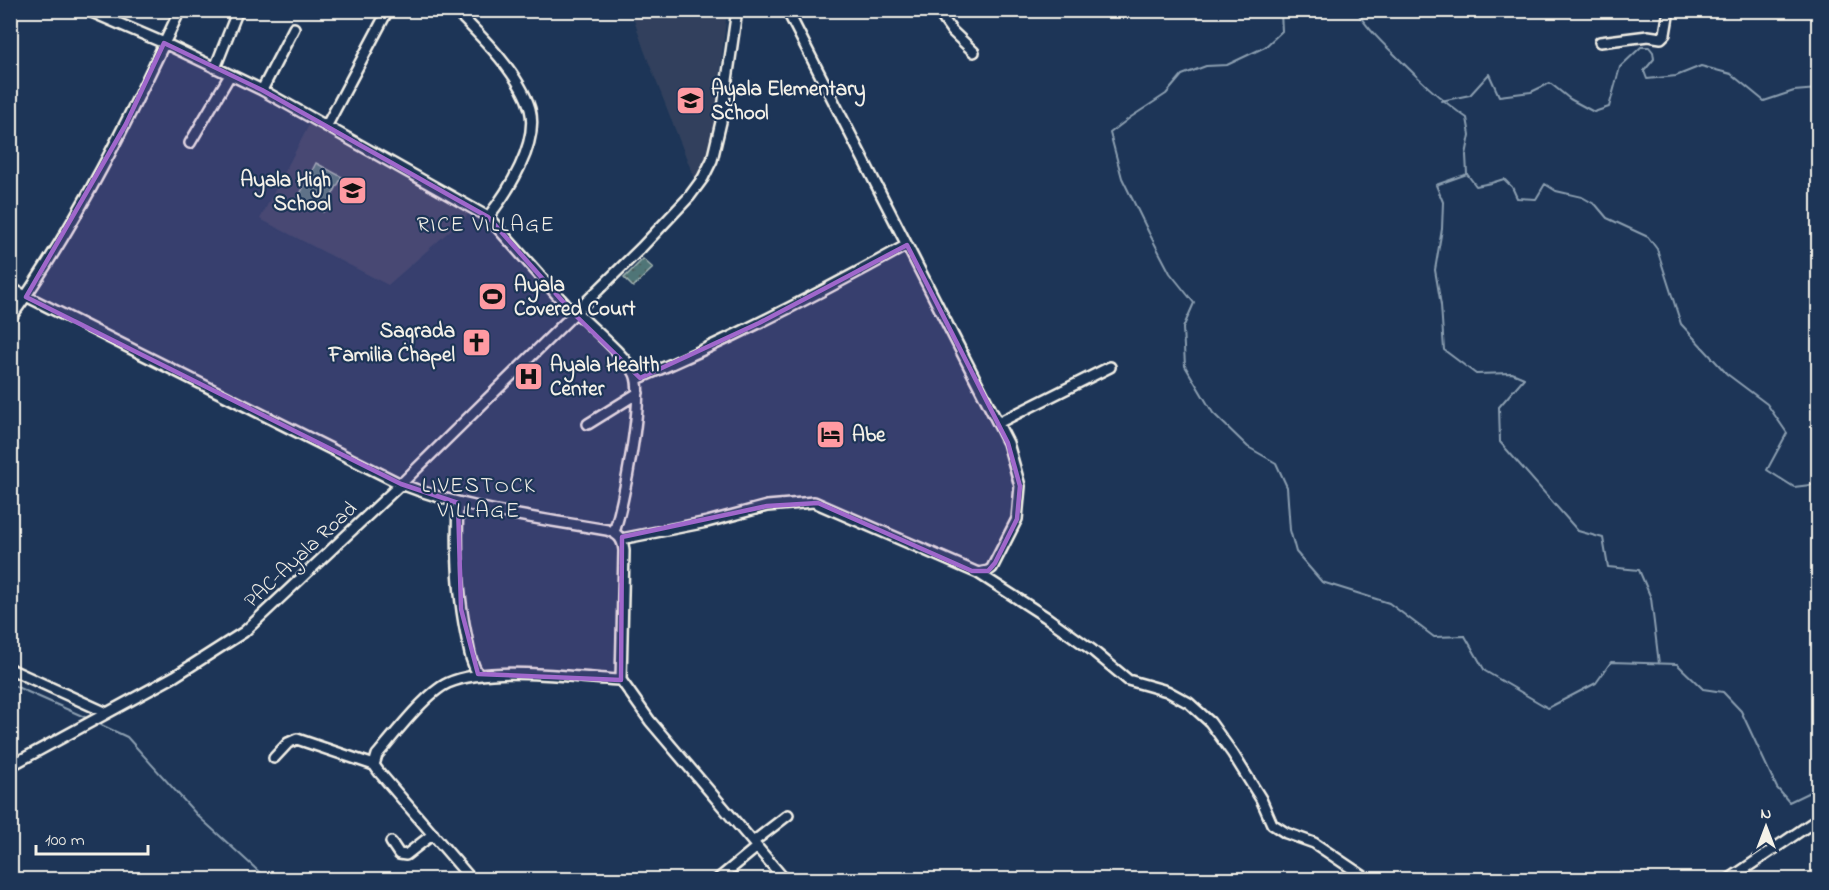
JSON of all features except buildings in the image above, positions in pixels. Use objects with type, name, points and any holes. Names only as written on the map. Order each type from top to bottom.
[{"type":"street","points":[[87,10],[164,43],[262,90],[488,217],[574,312],[627,362],[637,379],[638,393],[636,424],[617,535],[624,558],[621,680],[650,720],[785,879]]},
{"type":"street","points":[[10,319],[70,225],[126,124],[180,10]]},
{"type":"street","points":[[215,68],[238,10]]},
{"type":"street","points":[[327,125],[388,10]]},
{"type":"street","points":[[455,10],[507,66],[530,110],[530,133],[521,164],[502,200],[488,217]]},
{"type":"street","name":"PAC-Ayala Road","points":[[10,766],[175,676],[244,632],[401,484],[641,248],[689,197],[703,178],[712,160],[721,122],[737,10]]},
{"type":"street","points":[[787,10],[1008,443],[1020,486],[1017,519],[992,568],[978,573]]},
{"type":"street","points":[[937,10],[952,31],[974,52]]},
{"type":"street","points":[[1600,42],[1648,36],[1661,38],[1665,34],[1669,10]]},
{"type":"street","points":[[262,90],[294,28]]},
{"type":"street","points":[[189,143],[230,75]]},
{"type":"street","points":[[637,379],[759,324],[907,245]]},
{"type":"street","points":[[10,288],[401,484],[428,495],[617,535],[706,522],[767,506],[814,502],[978,573],[1046,617],[1092,650],[1128,680],[1167,691],[1189,703],[1210,722],[1233,754],[1262,799],[1272,824],[1286,833],[1314,843],[1368,879]]},
{"type":"street","points":[[998,423],[1110,367]]},
{"type":"street","points":[[588,424],[638,393]]},
{"type":"street","points":[[458,503],[459,590],[472,664],[478,674]]},
{"type":"street","points":[[10,669],[104,714]]},
{"type":"street","points":[[374,765],[377,755],[426,700],[447,683],[478,674],[514,673],[621,680]]},
{"type":"street","points":[[274,758],[288,743],[297,739],[374,765],[472,879]]},
{"type":"street","points":[[717,879],[788,815]]},
{"type":"street","points":[[1728,879],[1818,819]]},
{"type":"street","points":[[390,842],[399,854],[406,855],[433,834]]},
{"type":"highlighted area","points":[[164,43],[262,90],[488,217],[573,313],[640,378],[759,323],[907,245],[1008,443],[1020,486],[1017,519],[995,563],[988,571],[972,571],[818,503],[767,506],[622,537],[621,680],[478,674],[461,609],[458,503],[401,484],[26,297],[126,124]]},
{"type":"shaded area","name":"Ayala Elementary School","points":[[631,11],[727,11],[712,146],[695,180],[644,50]]},
{"type":"shaded area","name":"Ayala High School","points":[[310,123],[469,214],[388,285],[260,219]]},
{"type":"green space","points":[[316,163],[342,177],[323,212],[298,198]]},
{"type":"green space","points":[[643,259],[653,268],[633,287],[624,278]]},
{"type":"waterway","points":[[1283,10],[1281,12],[1282,31],[1265,47],[1227,65],[1206,66],[1182,75],[1166,94],[1110,133],[1122,178],[1149,233],[1170,273],[1194,303],[1183,328],[1185,366],[1213,413],[1248,447],[1276,463],[1287,487],[1290,530],[1296,552],[1322,582],[1389,603],[1434,637],[1465,636],[1485,671],[1548,708],[1596,683],[1611,662],[1677,664],[1703,689],[1723,692],[1741,711],[1777,788],[1789,802],[1818,788]]},
{"type":"waterway","points":[[1356,10],[1373,33],[1411,71],[1467,118],[1470,135],[1466,155],[1467,174],[1476,186],[1504,179],[1512,187],[1517,198],[1536,199],[1545,184],[1556,191],[1582,197],[1596,205],[1607,218],[1648,237],[1657,249],[1681,324],[1727,374],[1767,404],[1787,433],[1767,470],[1794,487],[1818,484]]},
{"type":"waterway","points":[[1441,101],[1470,95],[1489,74],[1499,96],[1531,92],[1550,83],[1570,99],[1594,112],[1609,107],[1620,67],[1641,47],[1649,47],[1653,52],[1654,59],[1644,71],[1647,79],[1676,76],[1701,66],[1731,74],[1764,101],[1794,91],[1818,89]]},
{"type":"waterway","points":[[1467,174],[1436,185],[1443,202],[1442,229],[1435,270],[1441,305],[1444,350],[1476,374],[1512,373],[1524,378],[1499,407],[1500,442],[1578,531],[1603,538],[1608,567],[1639,570],[1651,598],[1659,664]]},
{"type":"waterway","points":[[10,684],[89,719]]},
{"type":"waterway","points":[[97,723],[127,737],[198,816],[268,880]]},
{"type":"place","name":"Ayala Elementary School","points":[[690,100]]},
{"type":"place","name":"Ayala High School","points":[[352,191]]},
{"type":"place","name":"Ayala Covered Court","points":[[493,296]]},
{"type":"place","name":"Sagrada Familia Chapel","points":[[476,342]]},
{"type":"place","name":"Ayala Health Center","points":[[529,376]]},
{"type":"place","name":"Abe","points":[[831,434]]},
{"type":"district","name":"RICE VILLAGE","points":[[486,223]]},
{"type":"district","name":"LIVESTOCK VILLAGE","points":[[479,496]]}]
